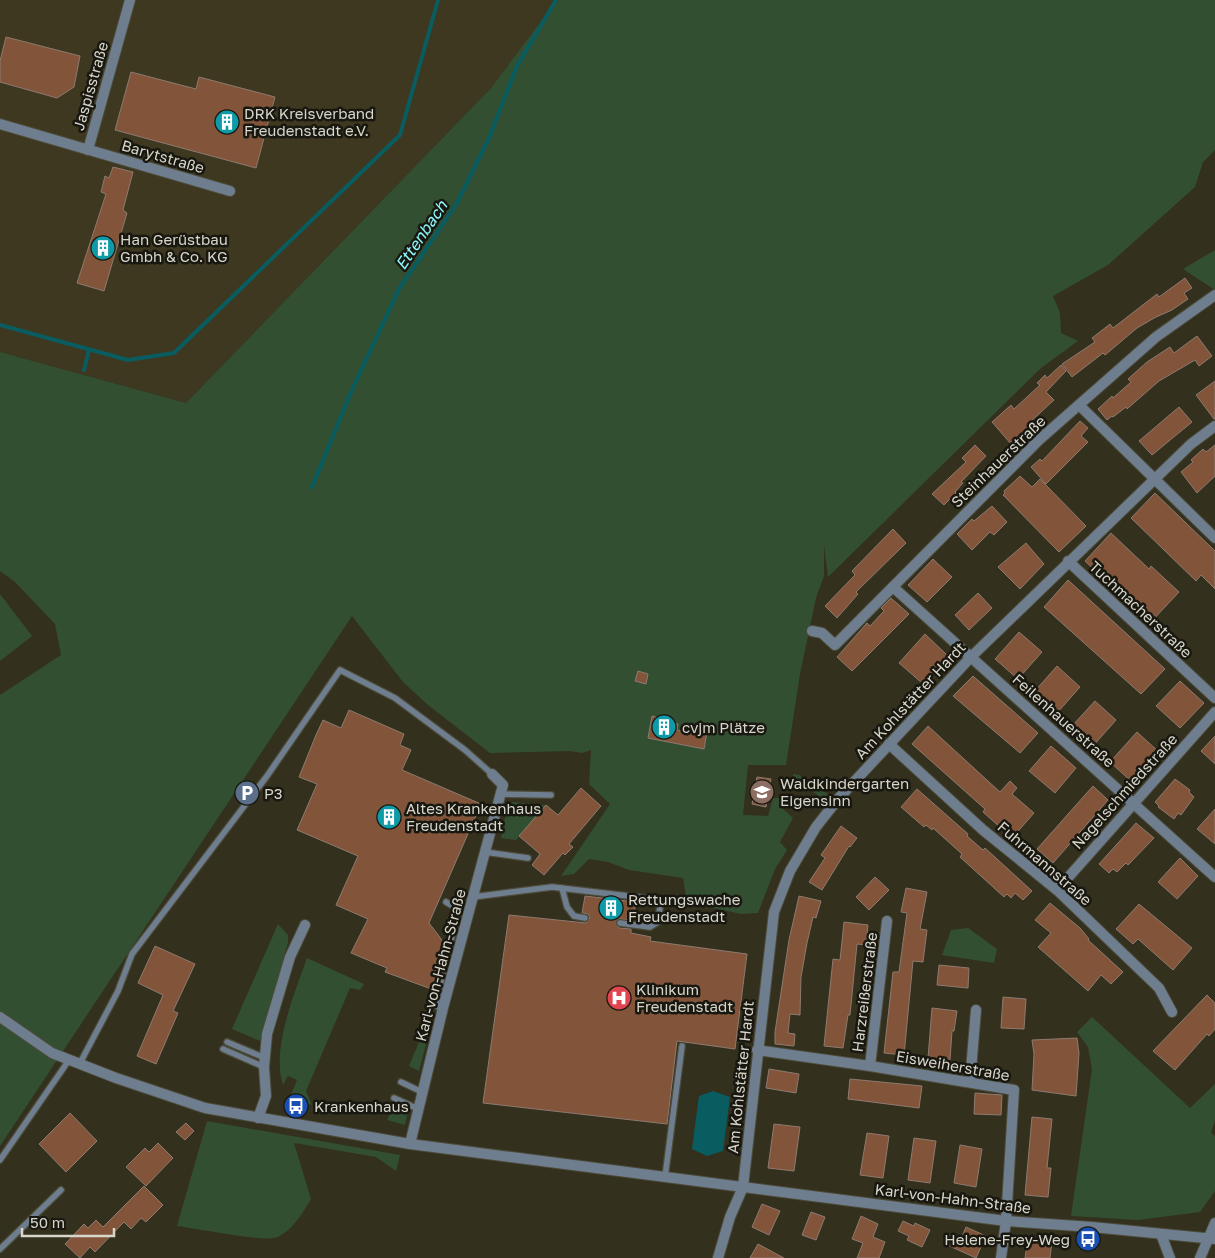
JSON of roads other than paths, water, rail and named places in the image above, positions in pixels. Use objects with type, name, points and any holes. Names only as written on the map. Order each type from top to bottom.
[{"type":"street","name":"Jaspisstraße","points":[[0,124],[88,150],[130,0]]},
{"type":"street","name":"Barytstraße","points":[[88,150],[230,191]]},
{"type":"street","name":"Steinhauerstraße","points":[[812,631],[822,633],[835,645],[1039,440],[1156,337],[1215,295]]},
{"type":"street","points":[[1079,405],[1215,538]]},
{"type":"street","name":"Am Kohlstätter Hardt","points":[[743,1187],[774,912],[790,871],[823,818],[888,744],[971,657],[1153,479],[1191,444],[1215,426]]},
{"type":"street","name":"Tuchmacherstraße","points":[[1068,562],[1215,698]]},
{"type":"street","name":"Feilenhauerstraße","points":[[893,587],[1215,877]]},
{"type":"street","name":"Nagelschmiedstraße","points":[[1057,890],[1133,802],[1215,712]]},
{"type":"street","name":"Fuhrmannstraße","points":[[888,744],[982,830],[1057,890],[1159,988],[1172,1012]]},
{"type":"street","points":[[492,774],[503,785],[501,794]]},
{"type":"street","name":"Karl-von-Hahn-Straße","points":[[410,1144],[443,1008],[501,794]]},
{"type":"street","name":"Harzreißerstraße","points":[[870,1066],[887,921]]},
{"type":"street","points":[[258,1118],[266,1096],[264,1062],[267,1034],[290,957],[305,925]]},
{"type":"street","points":[[970,1082],[976,1010]]},
{"type":"street","name":"Karl-von-Hahn-Straße","points":[[0,1017],[52,1053],[79,1065],[205,1108],[258,1118],[410,1144],[1006,1221],[1214,1240]]},
{"type":"street","name":"Eisweiherstraße","points":[[757,1050],[870,1066],[1014,1090],[1006,1221]]},
{"type":"street","points":[[718,1258],[730,1217],[743,1187]]},
{"type":"street","points":[[1001,1258],[1006,1221]]},
{"type":"street","points":[[1200,1258],[1214,1240],[1215,1224]]},
{"type":"street","points":[[1161,1234],[1170,1258]]},
{"type":"lane","points":[[79,1065],[118,991],[132,954],[267,776],[340,670],[395,698],[450,738],[492,774]]},
{"type":"lane","points":[[501,794],[551,795]]},
{"type":"lane","points":[[485,852],[528,858]]},
{"type":"lane","points":[[473,897],[552,887],[654,899],[660,907],[658,922],[650,927],[620,922]]},
{"type":"lane","points":[[562,888],[567,907],[574,916],[584,918]]},
{"type":"lane","points":[[446,902],[458,909],[449,949]]},
{"type":"lane","points":[[443,972],[436,1006],[443,1008]]},
{"type":"lane","points":[[227,1042],[264,1062]]},
{"type":"lane","points":[[665,1177],[682,1046]]},
{"type":"lane","points":[[223,1049],[264,1062]]},
{"type":"lane","points":[[0,1160],[69,1060]]},
{"type":"lane","points":[[401,1082],[422,1092]]},
{"type":"lane","points":[[394,1098],[418,1109]]},
{"type":"lane","points":[[0,1248],[61,1190]]},
{"type":"water","points":[[713,1091],[730,1097],[723,1151],[707,1156],[692,1149],[699,1096]]},
{"type":"waterway","points":[[0,325],[128,360],[174,353],[400,135],[438,0]]},
{"type":"waterway","name":"Ettenbach","points":[[312,487],[351,392],[399,289],[457,203],[489,138],[517,66],[556,0]]},
{"type":"waterway","points":[[84,370],[89,350]]},
{"type":"place","name":"DRK Kreisverband Freudenstadt e.V.","points":[[227,122]]},
{"type":"place","name":"Han Gerüstbau Gmbh & Co. KG","points":[[103,248]]},
{"type":"place","name":"cvjm Plätze","points":[[664,727]]},
{"type":"place","name":"Waldkindergarten Eigensinn","points":[[762,792]]},
{"type":"place","name":"P3","points":[[247,793]]},
{"type":"place","name":"Altes Krankenhaus Freudenstadt","points":[[389,817]]},
{"type":"place","name":"Rettungswache Freudenstadt","points":[[611,908]]},
{"type":"place","name":"Klinikum Freudenstadt","points":[[619,998]]},
{"type":"place","name":"Krankenhaus","points":[[296,1106]]},
{"type":"place","name":"Helene-Frey-Weg","points":[[1088,1239]]}]
